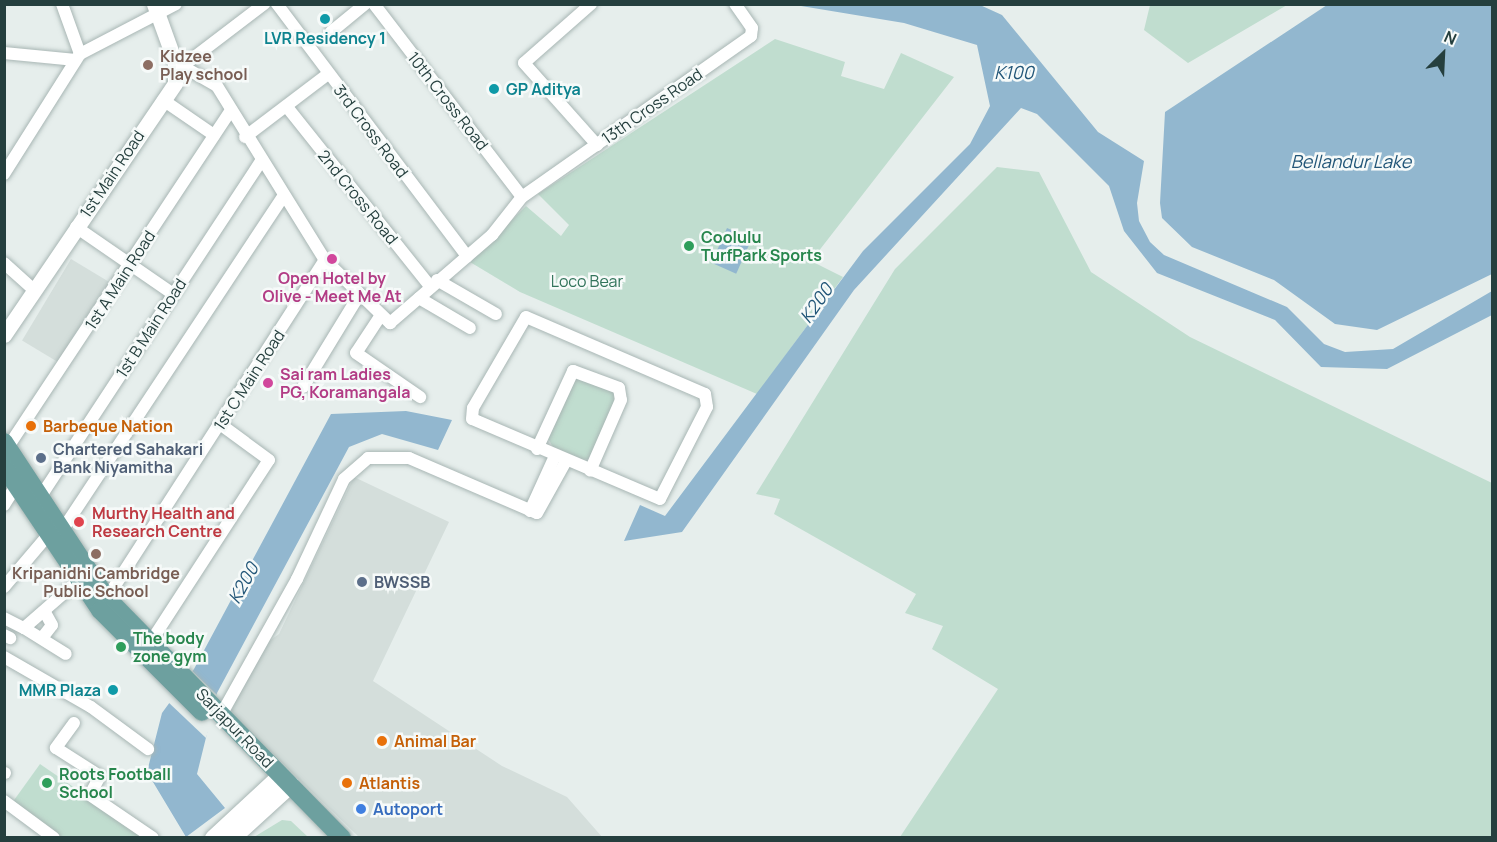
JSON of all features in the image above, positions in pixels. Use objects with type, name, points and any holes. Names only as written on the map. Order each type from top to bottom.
[{"type":"main road","name":"Sarjapur Road","points":[[6,445],[41,496],[79,580],[100,610],[217,716],[326,837]]},
{"type":"main road","name":"Sarjapur Road","points":[[5,467],[107,598],[150,643],[179,681]]},
{"type":"main road","name":"Sarjapur Road","points":[[281,785],[342,837]]},
{"type":"main road","points":[[213,837],[244,818],[281,785]]},
{"type":"main road","points":[[233,837],[244,818]]},
{"type":"street","points":[[62,4],[78,57]]},
{"type":"street","points":[[4,174],[78,57],[156,10],[176,4]]},
{"type":"street","points":[[180,64],[264,4]]},
{"type":"street","name":"3rd Cross Road","points":[[277,4],[467,256]]},
{"type":"street","points":[[331,32],[365,4]]},
{"type":"street","name":"10th Cross Road","points":[[374,4],[522,197]]},
{"type":"street","points":[[591,4],[524,63],[597,145]]},
{"type":"street","name":"13th Cross Road","points":[[381,315],[394,321],[434,283],[492,235],[522,197],[751,36],[752,28],[735,4]]},
{"type":"street","points":[[156,10],[180,64],[217,86],[245,137],[324,260],[358,297],[381,315],[356,353],[420,397]]},
{"type":"street","points":[[4,53],[78,57]]},
{"type":"street","name":"1st Main Road","points":[[4,334],[175,83],[180,64]]},
{"type":"street","points":[[245,137],[328,74]]},
{"type":"street","points":[[163,100],[214,135]]},
{"type":"street","name":"2nd Cross Road","points":[[287,106],[434,283]]},
{"type":"street","name":"1st A Main Road","points":[[6,445],[130,265],[230,112]]},
{"type":"street","name":"1st B Main Road","points":[[41,496],[261,160]]},
{"type":"street","points":[[4,587],[8,573],[56,531],[232,283],[283,197]]},
{"type":"street","points":[[76,227],[173,294]]},
{"type":"street","name":"1st C Main Road","points":[[107,598],[324,260]]},
{"type":"street","points":[[4,263],[33,289]]},
{"type":"street","points":[[434,283],[496,314]]},
{"type":"street","points":[[303,387],[358,297]]},
{"type":"street","points":[[419,298],[470,328]]},
{"type":"street","points":[[526,317],[705,394],[707,407],[660,499],[560,459],[476,422],[471,414],[526,317]]},
{"type":"street","points":[[537,448],[573,371],[619,388],[621,400],[590,471]]},
{"type":"street","points":[[150,643],[269,460],[220,424]]},
{"type":"street","points":[[217,716],[297,579],[344,479],[368,458],[409,458],[530,511],[544,509],[560,459]]},
{"type":"street","points":[[4,504],[17,484]]},
{"type":"street","points":[[24,627],[34,614],[46,614],[79,580]]},
{"type":"street","points":[[42,638],[52,625],[46,614]]},
{"type":"street","points":[[4,618],[24,627],[66,654]]},
{"type":"street","points":[[4,657],[92,707],[148,749]]},
{"type":"street","points":[[74,723],[56,748],[100,776],[90,795],[153,837]]},
{"type":"street","points":[[4,801],[54,837]]},
{"type":"shaded area","points":[[71,259],[113,284],[64,366],[22,340]]},
{"type":"shaded area","points":[[354,477],[449,522],[373,681],[502,766],[567,797],[603,838],[359,837],[227,710],[264,645],[279,634]]},
{"type":"green space","points":[[1150,4],[1287,5],[1188,63],[1144,30]]},
{"type":"green space","name":"Loco Bear","points":[[775,39],[845,62],[841,76],[884,89],[901,53],[954,77],[811,261],[843,277],[757,394],[520,292],[470,262],[526,206],[561,236],[569,225],[538,194]]},
{"type":"green space","points":[[997,167],[1039,172],[1091,272],[1190,337],[1492,483],[1492,837],[900,837],[998,689],[932,649],[943,626],[905,613],[916,594],[774,514],[780,499],[756,494],[895,269]]},
{"type":"green space","points":[[574,376],[619,395],[591,459],[579,460],[554,449],[546,435]]},
{"type":"green space","name":"Roots Football School","points":[[40,764],[146,837],[58,837],[12,803]]},
{"type":"green space","points":[[282,820],[291,821],[308,837],[254,837]]},
{"type":"water","name":"K100","points":[[795,5],[980,5],[1002,15],[1098,132],[1144,161],[1137,203],[1139,221],[1150,242],[1164,255],[1287,307],[1324,344],[1345,352],[1393,349],[1492,291],[1492,315],[1387,369],[1321,367],[1275,320],[1157,273],[1124,231],[1109,186],[1037,114],[1021,108],[854,290],[682,532],[624,541],[640,505],[665,516],[863,251],[970,144],[990,106],[977,45],[904,23]]},
{"type":"water","name":"Bellandur Lake","points":[[1327,5],[1492,5],[1492,274],[1377,330],[1335,324],[1274,280],[1192,247],[1162,218],[1160,203],[1165,112]]},
{"type":"water","points":[[727,228],[752,239],[736,274],[712,263]]},
{"type":"water","name":"K200","points":[[406,411],[452,420],[438,450],[382,434],[349,447],[217,693],[197,774],[225,808],[186,837],[147,772],[162,713],[194,669],[331,414]]},
{"type":"pier","points":[[190,669],[219,697],[206,738],[167,701]]},
{"type":"place","name":"LVR Residency 1","points":[[325,19]]},
{"type":"place","name":"Kidzee Play school","points":[[148,65]]},
{"type":"place","name":"GP Aditya","points":[[494,89]]},
{"type":"place","name":"Coolulu TurfPark Sports","points":[[689,246]]},
{"type":"place","name":"Open Hotel by Olive - Meet Me At","points":[[332,259]]},
{"type":"place","name":"Sai ram Ladies PG, Koramangala","points":[[268,383]]},
{"type":"place","name":"Barbeque Nation","points":[[31,426]]},
{"type":"place","name":"Chartered Sahakari Bank Niyamitha","points":[[41,458]]},
{"type":"place","name":"Murthy Health and Research Centre","points":[[79,522]]},
{"type":"place","name":"Kripanidhi Cambridge Public School","points":[[96,554]]},
{"type":"place","name":"BWSSB","points":[[362,582]]},
{"type":"place","name":"The body zone gym","points":[[121,647]]},
{"type":"place","name":"MMR Plaza","points":[[113,690]]},
{"type":"place","name":"Animal Bar","points":[[382,741]]},
{"type":"place","name":"Roots Football School","points":[[47,783]]},
{"type":"place","name":"Atlantis","points":[[347,783]]},
{"type":"place","name":"Autoport","points":[[361,809]]}]
